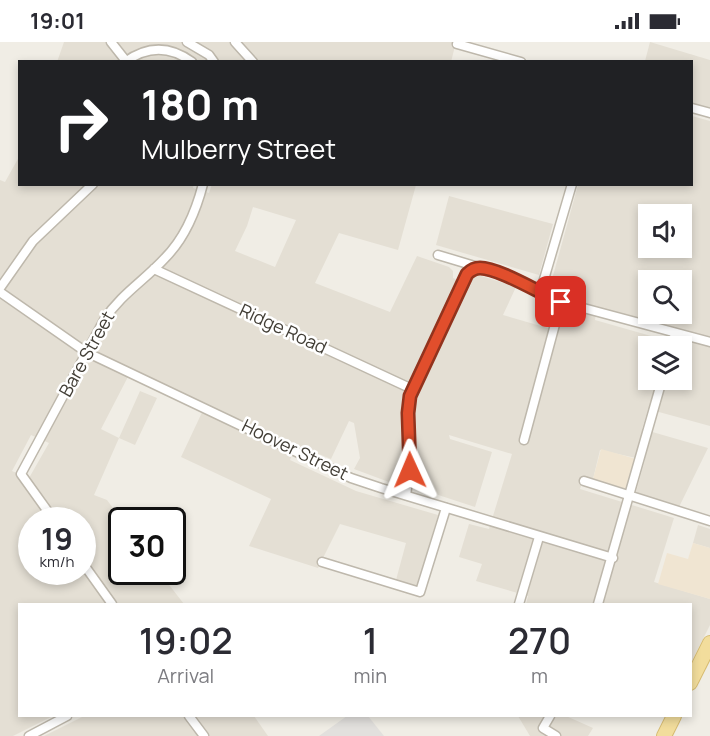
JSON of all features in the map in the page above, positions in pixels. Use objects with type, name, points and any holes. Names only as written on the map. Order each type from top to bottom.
[{"type":"main road","points":[[692,679],[710,643]]},
{"type":"main road","points":[[664,736],[674,717]]},
{"type":"street","points":[[111,42],[124,60]]},
{"type":"street","points":[[187,42],[209,55],[213,60]]},
{"type":"street","points":[[235,42],[251,60]]},
{"type":"street","points":[[457,44],[514,60]]},
{"type":"street","points":[[126,60],[138,52],[162,48],[176,52],[189,60]]},
{"type":"street","points":[[693,108],[710,113]]},
{"type":"street","points":[[0,290],[33,241],[91,186]]},
{"type":"street","name":"Bare Street","points":[[45,507],[21,474],[110,310],[128,290],[154,269],[179,240],[196,208],[203,186]]},
{"type":"street","points":[[540,293],[571,186]]},
{"type":"street","points":[[438,255],[488,270],[561,302],[710,342]]},
{"type":"street","points":[[406,495],[410,467],[408,413],[412,389],[465,276],[478,268]]},
{"type":"street","name":"Ridge Road","points":[[154,269],[412,389]]},
{"type":"street","name":"Hoover Street","points":[[0,290],[86,352],[351,477],[613,558]]},
{"type":"street","points":[[524,440],[561,302]]},
{"type":"street","points":[[598,603],[659,390]]},
{"type":"street","points":[[584,481],[710,521]]},
{"type":"street","points":[[322,562],[420,592],[446,508]]},
{"type":"street","points":[[519,603],[539,537]]},
{"type":"street","points":[[96,582],[111,603]]},
{"type":"street","points":[[29,736],[40,734],[66,717]]},
{"type":"street","points":[[190,717],[204,736]]},
{"type":"street","points":[[549,717],[543,728],[556,736]]},
{"type":"shaded area","points":[[64,42],[456,42],[452,60],[58,60]]},
{"type":"shaded area","points":[[650,42],[710,60],[710,108],[693,103],[693,60],[645,60]]},
{"type":"shaded area","points":[[693,116],[710,121],[710,426],[648,409],[642,429],[708,448],[679,507],[636,492],[645,460],[600,450],[593,479],[584,477],[580,489],[674,518],[654,582],[710,599],[710,625],[692,661],[692,603],[526,603],[528,596],[476,581],[482,564],[459,557],[469,524],[489,529],[512,454],[449,435],[450,439],[492,452],[475,507],[420,489],[415,478],[397,476],[394,481],[389,482],[354,469],[360,458],[354,423],[349,421],[331,459],[296,445],[290,460],[356,491],[438,515],[417,587],[396,580],[406,543],[340,524],[318,568],[249,546],[271,499],[181,457],[206,404],[132,369],[101,429],[119,438],[94,495],[107,500],[112,507],[108,507],[108,585],[169,585],[183,603],[18,603],[18,717],[51,717],[13,736],[0,736],[0,180],[5,182],[18,159],[18,186],[194,186],[193,188],[209,193],[211,186],[416,186],[398,250],[339,233],[315,283],[390,312],[417,256],[449,267],[453,271],[453,278],[468,284],[471,278],[478,275],[516,287],[503,315],[558,331],[567,299],[548,294],[578,186],[693,186]],"holes":[[[253,207],[296,220],[275,267],[235,251]],[[638,270],[692,270],[692,324],[658,324],[669,327],[666,336],[692,336],[692,390],[638,390],[638,336],[651,336],[595,320],[597,308],[638,319]],[[31,435],[49,443],[29,478],[12,471]]]},
{"type":"shaded area","points":[[449,196],[553,224],[539,275],[436,245]]},
{"type":"shaded area","points":[[140,391],[157,398],[135,445],[119,438]]},
{"type":"shaded area","points":[[601,449],[636,459],[627,489],[593,479]]},
{"type":"shaded area","points":[[698,525],[710,529],[710,548],[693,543]]},
{"type":"shaded area","points":[[693,543],[710,548],[710,599],[658,584],[667,553],[688,559]]},
{"type":"shaded area","points":[[82,717],[255,717],[268,736],[44,736]]},
{"type":"shaded area","points":[[346,717],[369,717],[384,736],[319,736]]},
{"type":"shaded area","points":[[519,717],[568,717],[593,728],[588,736],[530,736]]},
{"type":"route","points":[[410,470],[408,413],[412,389],[467,274],[473,269],[488,270],[561,302]]}]
